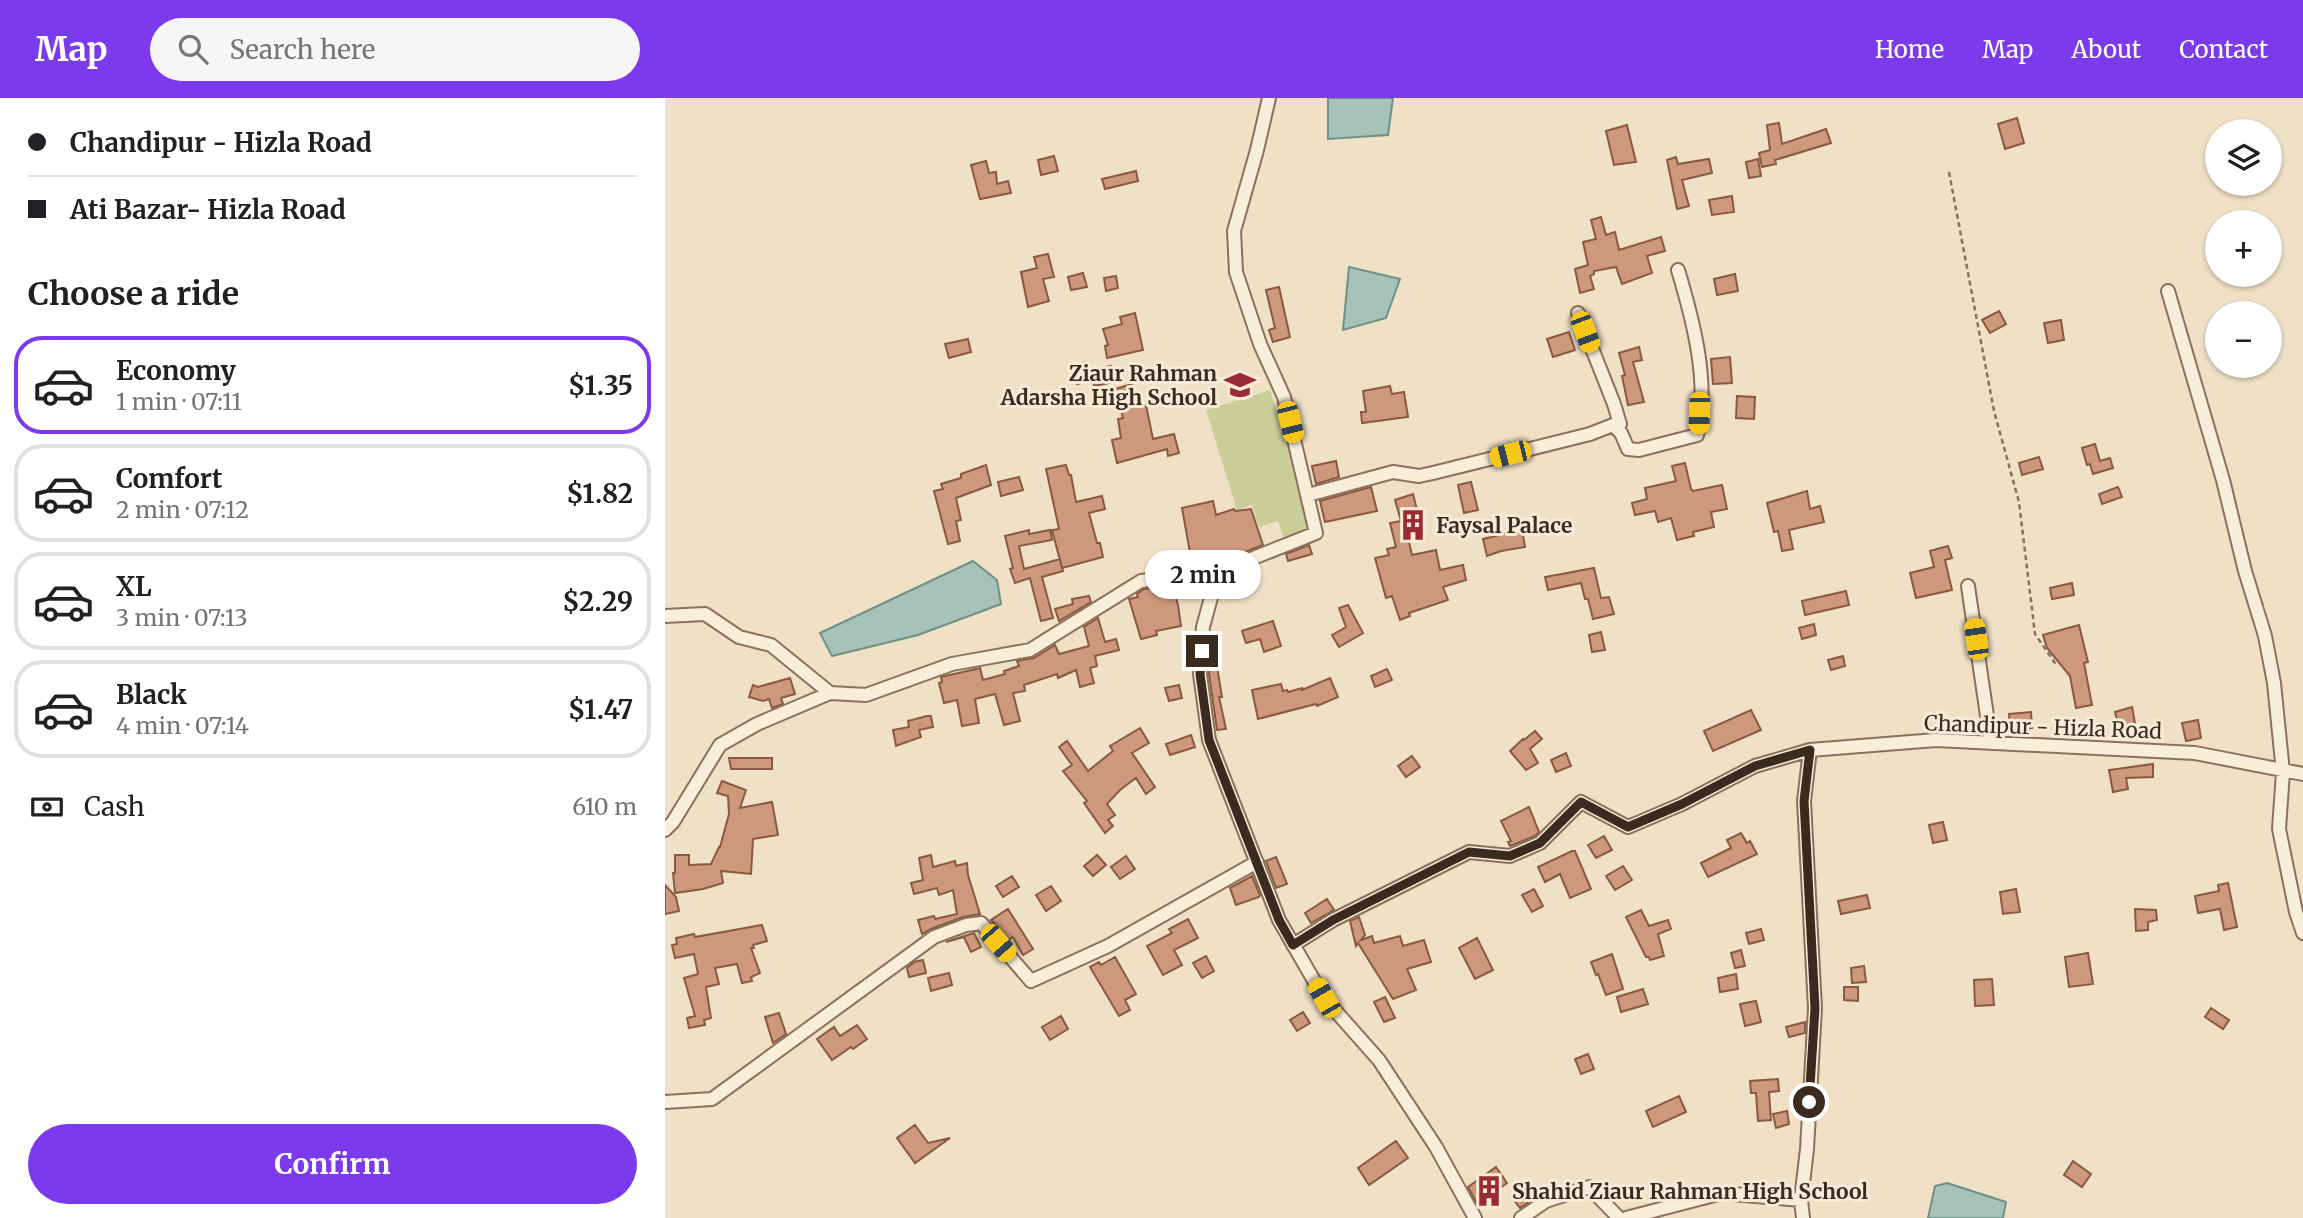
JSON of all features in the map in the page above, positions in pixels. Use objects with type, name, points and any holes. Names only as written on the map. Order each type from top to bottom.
[{"type":"street","points":[[665,830],[673,822],[720,745],[757,724],[830,693],[866,695],[952,664],[1030,650],[1141,581],[1218,572],[1316,533],[1284,397],[1260,344],[1236,272],[1234,231],[1269,98]]},
{"type":"street","points":[[1613,425],[1621,432],[1628,449],[1639,450],[1697,435],[1703,388],[1686,296],[1678,270]]},
{"type":"street","points":[[2168,291],[2265,636],[2274,683],[2283,772],[2279,828],[2296,912],[2303,933]]},
{"type":"street","points":[[1308,495],[1393,472],[1419,476],[1433,473],[1620,424],[1577,313]]},
{"type":"street","points":[[1218,572],[1203,627],[1200,674],[1209,740],[1279,920],[1324,998],[1379,1060],[1436,1147],[1475,1218]]},
{"type":"street","points":[[1968,586],[1991,743]]},
{"type":"street","points":[[665,615],[705,614],[739,636],[771,645],[830,693]]},
{"type":"street","name":"Chandipur - Hizla Road","points":[[1293,945],[1333,920],[1469,852],[1510,856],[1540,843],[1581,802],[1628,827],[1682,804],[1755,766],[1810,750],[1936,740],[2195,753],[2303,774]]},
{"type":"street","points":[[1803,1218],[1801,1200],[1807,1149],[1815,1008],[1804,801],[1810,750]]},
{"type":"street","points":[[665,1102],[712,1099],[934,937],[966,925],[981,923],[1031,981],[1108,946],[1257,862]]},
{"type":"street","points":[[1521,1218],[1546,1201],[1589,1186],[1619,1218]]},
{"type":"street","points":[[1626,1218],[1722,1193],[1801,1200]]},
{"type":"path","points":[[1949,172],[1994,411],[2019,502],[2035,634],[2057,666]]},
{"type":"green space","points":[[1270,390],[1313,528],[1283,537],[1278,521],[1259,527],[1252,505],[1237,510],[1206,410]]},
{"type":"water","points":[[1328,98],[1393,98],[1388,135],[1328,139]]},
{"type":"water","points":[[1349,267],[1400,279],[1386,318],[1343,330]]},
{"type":"water","points":[[973,561],[997,580],[1001,604],[918,635],[832,656],[820,633]]},
{"type":"water","points":[[1947,1183],[2006,1202],[2003,1218],[1928,1218],[1935,1186]]},
{"type":"building","points":[[2017,118],[2024,143],[2005,149],[1998,124]]},
{"type":"building","points":[[1779,123],[1782,144],[1826,129],[1831,143],[1775,160],[1776,164],[1762,167],[1759,153],[1770,150],[1767,125]]},
{"type":"building","points":[[1627,125],[1636,162],[1614,165],[1606,131]]},
{"type":"building","points":[[1054,156],[1058,171],[1041,175],[1038,160]]},
{"type":"building","points":[[1676,157],[1678,164],[1709,159],[1712,173],[1682,180],[1689,206],[1677,209],[1667,160]]},
{"type":"building","points":[[1758,159],[1761,176],[1749,178],[1746,162]]},
{"type":"building","points":[[986,161],[989,173],[996,172],[997,184],[1008,181],[1011,193],[980,199],[971,165]]},
{"type":"building","points":[[1136,171],[1138,181],[1105,189],[1102,179]]},
{"type":"building","points":[[1732,196],[1734,212],[1712,215],[1709,200]]},
{"type":"building","points":[[1601,217],[1606,235],[1615,232],[1619,250],[1661,237],[1665,251],[1647,256],[1652,273],[1622,284],[1616,267],[1594,271],[1590,276],[1594,289],[1580,293],[1575,269],[1588,265],[1583,242],[1596,239],[1591,220]]},
{"type":"building","points":[[1048,254],[1054,277],[1043,279],[1049,301],[1028,307],[1021,272],[1037,268],[1034,257]]},
{"type":"building","points":[[1083,273],[1087,287],[1071,290],[1068,277]]},
{"type":"building","points":[[1735,274],[1738,291],[1717,295],[1714,279]]},
{"type":"building","points":[[1116,276],[1118,288],[1106,291],[1104,278]]},
{"type":"building","points":[[1279,287],[1290,337],[1273,342],[1269,330],[1275,328],[1266,290]]},
{"type":"building","points":[[1999,311],[2006,324],[1990,333],[1982,320]]},
{"type":"building","points":[[1135,313],[1143,350],[1107,358],[1105,346],[1108,345],[1103,329],[1122,324],[1120,317]]},
{"type":"building","points":[[2061,320],[2064,340],[2048,343],[2044,323]]},
{"type":"building","points":[[1569,332],[1575,350],[1553,357],[1547,339]]},
{"type":"building","points":[[968,339],[971,352],[949,358],[945,344]]},
{"type":"building","points":[[1639,347],[1642,360],[1633,362],[1644,402],[1628,405],[1622,376],[1625,375],[1619,353]]},
{"type":"building","points":[[1730,357],[1732,383],[1713,384],[1711,359]]},
{"type":"building","points":[[1086,362],[1090,381],[1077,384],[1072,366]]},
{"type":"building","points":[[1111,366],[1114,382],[1094,386],[1091,370]]},
{"type":"building","points":[[1132,384],[1138,407],[1146,405],[1153,439],[1174,434],[1179,453],[1168,456],[1167,449],[1117,463],[1112,440],[1121,438],[1118,419],[1123,418],[1115,389]]},
{"type":"building","points":[[1390,386],[1392,394],[1404,392],[1408,417],[1362,423],[1361,412],[1366,412],[1363,391]]},
{"type":"building","points":[[1737,396],[1755,397],[1754,419],[1736,418]]},
{"type":"building","points":[[2095,444],[2100,461],[2110,458],[2113,468],[2093,474],[2082,448]]},
{"type":"building","points":[[2039,457],[2043,469],[2022,475],[2019,463]]},
{"type":"building","points":[[1336,461],[1339,477],[1316,484],[1312,466]]},
{"type":"building","points":[[1685,463],[1691,489],[1693,491],[1722,485],[1727,509],[1711,512],[1714,527],[1693,532],[1694,536],[1677,540],[1671,518],[1658,522],[1655,511],[1635,515],[1632,503],[1647,499],[1645,488],[1676,481],[1672,466]]},
{"type":"building","points":[[986,465],[991,485],[956,498],[961,520],[956,521],[960,541],[948,544],[934,491],[943,489],[941,484],[961,478],[961,474]]},
{"type":"building","points":[[1066,465],[1071,475],[1076,502],[1102,496],[1105,509],[1089,513],[1103,557],[1062,568],[1052,530],[1059,529],[1046,469]]},
{"type":"building","points":[[1019,477],[1023,490],[1001,496],[998,482]]},
{"type":"building","points":[[1471,482],[1478,510],[1464,513],[1458,485]]},
{"type":"building","points":[[1371,487],[1377,511],[1325,522],[1320,501]]},
{"type":"building","points":[[2118,487],[2122,497],[2102,504],[2099,494]]},
{"type":"building","points":[[1807,491],[1810,509],[1820,506],[1824,522],[1789,530],[1793,549],[1782,551],[1778,531],[1774,532],[1767,503]]},
{"type":"building","points":[[1413,494],[1422,530],[1407,533],[1412,555],[1436,550],[1440,570],[1463,565],[1466,580],[1443,587],[1448,600],[1409,613],[1410,616],[1400,620],[1392,596],[1386,598],[1375,558],[1389,555],[1387,549],[1396,547],[1390,523],[1401,521],[1395,500]]},
{"type":"building","points":[[1213,501],[1216,515],[1234,509],[1251,509],[1263,545],[1213,564],[1211,555],[1191,558],[1182,508]]},
{"type":"building","points":[[1521,524],[1525,547],[1487,556],[1483,539],[1508,533],[1507,527]]},
{"type":"building","points":[[1029,530],[1029,534],[1050,530],[1052,540],[1019,546],[1024,569],[1060,559],[1063,571],[1042,577],[1053,618],[1041,621],[1030,578],[1015,583],[1005,536]]},
{"type":"building","points":[[1309,545],[1312,554],[1288,561],[1286,554]]},
{"type":"building","points":[[1948,546],[1952,558],[1945,560],[1952,590],[1916,598],[1910,573],[1934,567],[1930,551]]},
{"type":"building","points":[[1594,568],[1601,598],[1609,597],[1614,614],[1593,619],[1581,583],[1548,590],[1545,577]]},
{"type":"building","points":[[2072,583],[2074,595],[2052,599],[2050,588]]},
{"type":"building","points":[[1169,587],[1171,595],[1175,594],[1181,626],[1156,631],[1157,635],[1141,639],[1129,599],[1138,597],[1137,594],[1144,589]]},
{"type":"building","points":[[1846,591],[1849,605],[1805,615],[1802,601]]},
{"type":"building","points":[[1089,596],[1091,602],[1059,621],[1055,609],[1073,604],[1072,599]]},
{"type":"building","points":[[1348,605],[1363,633],[1339,647],[1332,635],[1346,627],[1339,608]]},
{"type":"building","points":[[1098,618],[1105,642],[1116,639],[1119,650],[1095,656],[1097,666],[1090,668],[1094,683],[1080,687],[1076,670],[1058,678],[1057,674],[1024,685],[1025,691],[1013,693],[1020,721],[1004,725],[995,694],[975,699],[979,723],[962,726],[957,700],[944,703],[939,683],[942,682],[941,677],[980,668],[983,680],[1005,674],[1004,671],[1019,666],[1017,661],[1034,658],[1055,645],[1059,654],[1089,646],[1084,627]]},
{"type":"building","points":[[1273,621],[1281,646],[1264,652],[1260,639],[1246,643],[1242,631]]},
{"type":"building","points":[[1814,624],[1816,635],[1802,639],[1799,628]]},
{"type":"building","points":[[2079,625],[2088,662],[2084,663],[2092,705],[2076,708],[2070,676],[2047,648],[2043,635]]},
{"type":"building","points":[[1601,632],[1605,650],[1592,652],[1589,635]]},
{"type":"building","points":[[1215,655],[1222,697],[1219,697],[1226,729],[1217,730],[1209,674],[1210,657]]},
{"type":"building","points":[[1843,656],[1845,666],[1831,670],[1828,660]]},
{"type":"building","points":[[1387,669],[1392,680],[1375,687],[1371,676]]},
{"type":"building","points":[[790,678],[795,694],[781,698],[783,704],[772,708],[769,699],[763,701],[749,697],[753,685],[758,687]]},
{"type":"building","points":[[1330,678],[1338,697],[1317,706],[1316,704],[1258,719],[1252,690],[1281,684],[1283,691],[1302,690]]},
{"type":"building","points":[[1179,685],[1182,698],[1169,701],[1165,688]]},
{"type":"building","points":[[2132,707],[2135,723],[2119,727],[2115,712]]},
{"type":"building","points":[[1751,710],[1761,730],[1713,751],[1704,731]]},
{"type":"building","points":[[2031,712],[2032,728],[2010,730],[2009,714]]},
{"type":"building","points":[[931,716],[933,727],[919,730],[921,737],[896,746],[893,730],[909,727],[908,721]]},
{"type":"building","points":[[2198,720],[2201,738],[2186,741],[2182,723]]},
{"type":"building","points":[[1140,728],[1149,743],[1132,753],[1155,787],[1146,794],[1136,778],[1120,790],[1107,804],[1115,815],[1108,820],[1113,826],[1105,833],[1084,803],[1087,801],[1063,771],[1072,765],[1059,747],[1067,741],[1088,771],[1113,751],[1110,746]]},
{"type":"building","points":[[1535,731],[1542,739],[1530,749],[1538,763],[1526,770],[1510,751]]},
{"type":"building","points":[[1191,735],[1195,747],[1170,755],[1166,744]]},
{"type":"building","points":[[1566,753],[1571,766],[1556,772],[1551,760]]},
{"type":"building","points":[[1412,756],[1420,767],[1406,777],[1398,766]]},
{"type":"building","points":[[729,758],[772,758],[772,769],[731,769]]},
{"type":"building","points":[[2153,764],[2153,777],[2126,778],[2128,789],[2113,792],[2109,770]]},
{"type":"building","points":[[722,781],[746,790],[740,808],[772,802],[778,835],[753,839],[751,874],[721,871],[723,883],[675,893],[675,855],[689,855],[689,865],[711,864],[720,847],[729,814],[728,796],[717,793]]},
{"type":"building","points":[[1529,807],[1539,832],[1510,846],[1508,842],[1511,841],[1501,821]]},
{"type":"building","points":[[1943,822],[1947,840],[1933,843],[1929,825]]},
{"type":"building","points":[[1741,833],[1747,843],[1750,841],[1757,854],[1708,877],[1701,863],[1731,848],[1727,840]]},
{"type":"building","points":[[1604,836],[1612,850],[1596,858],[1588,845]]},
{"type":"building","points":[[1575,851],[1591,889],[1570,898],[1560,874],[1545,882],[1538,867]]},
{"type":"building","points":[[931,855],[933,867],[955,861],[956,866],[967,863],[980,914],[963,917],[922,934],[918,920],[957,914],[953,890],[939,895],[937,888],[914,894],[911,883],[923,880],[919,858]]},
{"type":"building","points":[[1097,855],[1106,865],[1093,876],[1084,866]]},
{"type":"building","points":[[1126,856],[1135,869],[1120,879],[1111,867]]},
{"type":"building","points":[[1276,857],[1287,884],[1276,888],[1266,861]]},
{"type":"building","points":[[1623,866],[1632,880],[1615,890],[1606,876]]},
{"type":"building","points":[[1012,876],[1019,887],[1003,897],[996,886]]},
{"type":"building","points":[[1252,876],[1259,897],[1236,905],[1230,888]]},
{"type":"building","points":[[2228,883],[2237,927],[2224,930],[2220,909],[2198,913],[2195,896],[2219,891],[2218,885]]},
{"type":"building","points":[[665,885],[676,897],[679,911],[665,914]]},
{"type":"building","points":[[1051,886],[1061,901],[1046,911],[1036,895]]},
{"type":"building","points":[[1534,889],[1543,906],[1532,912],[1522,895]]},
{"type":"building","points":[[2016,889],[2020,912],[2003,914],[2000,892]]},
{"type":"building","points":[[1867,895],[1870,908],[1841,914],[1838,901]]},
{"type":"building","points":[[1327,899],[1334,910],[1311,923],[1305,913]]},
{"type":"building","points":[[1008,909],[1033,949],[1023,955],[1013,937],[1008,940],[991,920]]},
{"type":"building","points":[[2135,909],[2156,910],[2157,920],[2148,922],[2148,930],[2136,931]]},
{"type":"building","points":[[1641,910],[1649,926],[1668,920],[1671,929],[1658,934],[1664,956],[1650,960],[1646,957],[1626,917]]},
{"type":"building","points":[[1359,917],[1365,935],[1361,940],[1372,936],[1374,943],[1400,936],[1403,946],[1424,940],[1431,962],[1407,969],[1416,990],[1393,999],[1358,943],[1356,946],[1350,921]]},
{"type":"building","points":[[1188,919],[1198,938],[1174,950],[1182,965],[1163,975],[1147,946],[1172,933],[1169,929]]},
{"type":"building","points":[[762,925],[767,941],[751,948],[760,973],[751,977],[752,981],[742,983],[737,964],[715,968],[719,984],[706,987],[711,1018],[704,1020],[705,1025],[689,1028],[687,1018],[695,1016],[684,978],[698,974],[694,954],[675,958],[672,945],[677,944],[676,938]]},
{"type":"building","points":[[1761,929],[1764,940],[1749,944],[1746,933]]},
{"type":"building","points":[[974,933],[981,947],[971,952],[964,937],[946,942]]},
{"type":"building","points":[[1477,938],[1493,970],[1475,979],[1459,948]]},
{"type":"building","points":[[1741,950],[1745,966],[1735,968],[1731,953]]},
{"type":"building","points":[[2088,953],[2093,984],[2069,987],[2065,957]]},
{"type":"building","points":[[1612,954],[1623,989],[1606,995],[1591,962]]},
{"type":"building","points":[[1206,956],[1214,971],[1202,978],[1193,963]]},
{"type":"building","points":[[1115,957],[1136,994],[1125,1000],[1130,1010],[1119,1016],[1090,967],[1099,962],[1101,965]]},
{"type":"building","points":[[923,960],[926,973],[909,977],[907,968],[914,962]]},
{"type":"building","points":[[1864,966],[1866,982],[1852,983],[1851,968]]},
{"type":"building","points":[[949,973],[952,985],[931,991],[928,978]]},
{"type":"building","points":[[1736,974],[1738,989],[1720,992],[1718,978]]},
{"type":"building","points":[[1992,979],[1994,1005],[1975,1006],[1974,980]]},
{"type":"building","points":[[1844,987],[1858,987],[1858,1001],[1844,1000]]},
{"type":"building","points":[[1643,989],[1648,1004],[1621,1012],[1617,997]]},
{"type":"building","points":[[1385,997],[1395,1018],[1384,1022],[1374,1002]]},
{"type":"building","points":[[1756,1001],[1761,1022],[1745,1026],[1740,1004]]},
{"type":"building","points":[[2211,1008],[2229,1020],[2223,1029],[2205,1017]]},
{"type":"building","points":[[1303,1012],[1310,1023],[1297,1031],[1290,1020]]},
{"type":"building","points":[[779,1013],[786,1034],[773,1043],[765,1017]]},
{"type":"building","points":[[1061,1016],[1068,1029],[1050,1040],[1042,1027]]},
{"type":"building","points":[[1805,1022],[1805,1033],[1789,1037],[1786,1027]]},
{"type":"building","points":[[857,1025],[867,1039],[832,1060],[817,1039],[834,1027],[840,1036]]},
{"type":"building","points":[[1588,1054],[1594,1069],[1581,1074],[1575,1059]]},
{"type":"building","points":[[1778,1079],[1779,1091],[1769,1092],[1771,1120],[1758,1121],[1756,1093],[1751,1093],[1750,1081]]},
{"type":"building","points":[[1679,1096],[1686,1112],[1653,1127],[1646,1111]]},
{"type":"building","points":[[1787,1111],[1789,1124],[1776,1128],[1773,1114]]},
{"type":"building","points":[[915,1125],[928,1143],[950,1138],[915,1163],[897,1138]]},
{"type":"building","points":[[1396,1141],[1408,1158],[1369,1185],[1358,1168]]},
{"type":"building","points":[[2073,1161],[2091,1174],[2082,1187],[2064,1175]]},
{"type":"building","points":[[1496,1167],[1507,1183],[1477,1204],[1468,1187]]},
{"type":"building","points":[[1525,1188],[1533,1199],[1520,1208],[1512,1198]]},
{"type":"place","name":"Ziaur Rahman Adarsha High School","points":[[1240,385]]},
{"type":"place","name":"Faysal Palace","points":[[1413,525]]},
{"type":"place","name":"Shahid Ziaur Rahman High School","points":[[1489,1191]]},
{"type":"route","points":[[1202,651],[1200,674],[1209,740],[1279,920],[1293,945],[1333,920],[1469,852],[1510,856],[1540,843],[1581,802],[1628,827],[1682,804],[1755,766],[1810,750],[1804,801],[1815,1008],[1809,1102]]}]
